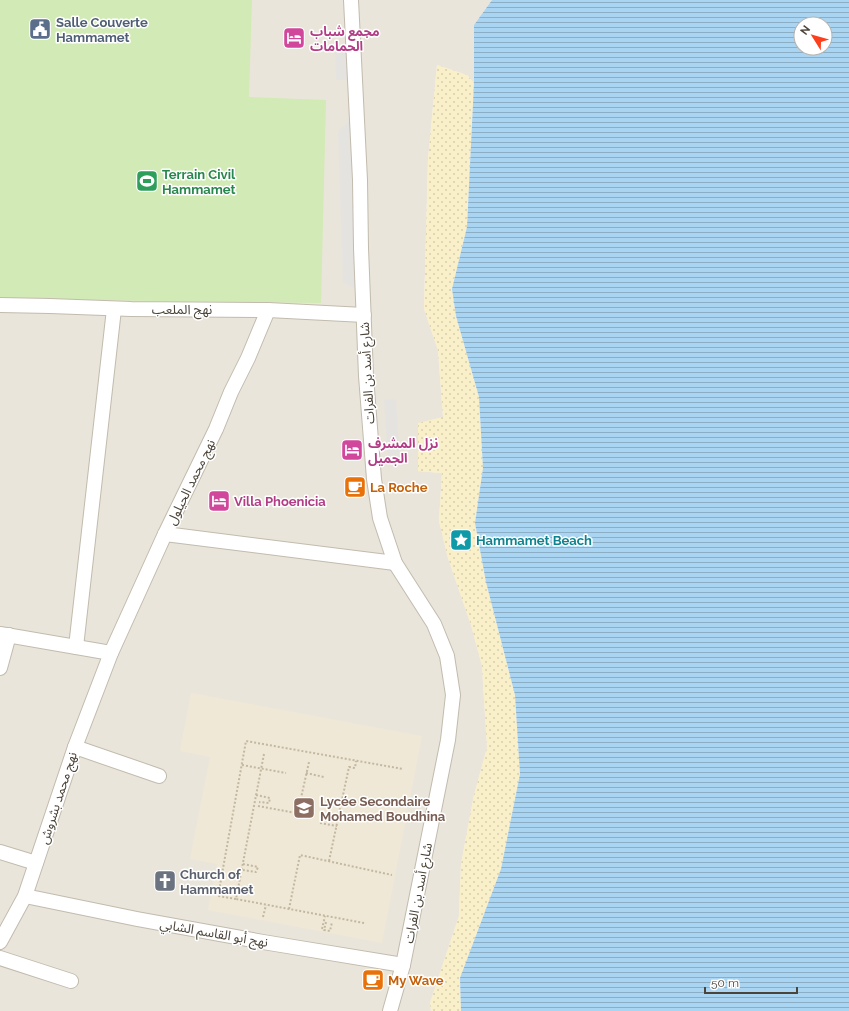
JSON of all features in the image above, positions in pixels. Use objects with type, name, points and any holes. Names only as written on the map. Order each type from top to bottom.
[{"type":"street","name":"شارع أسد بن الفرات","points":[[351,0],[360,172],[366,376],[374,479],[380,518],[395,563],[434,624],[447,656],[453,695],[448,740],[403,965],[390,1011]]},
{"type":"street","name":"نهج الملعب","points":[[0,305],[114,309],[268,310],[364,315]]},
{"type":"street","points":[[76,646],[114,309]]},
{"type":"street","name":"نهج محمد الحيلول","points":[[111,653],[165,534],[216,429],[268,310]]},
{"type":"street","points":[[165,534],[395,563]]},
{"type":"street","points":[[0,668],[4,634],[111,653]]},
{"type":"street","name":"نهج محمد بشروش","points":[[0,942],[25,896],[75,747],[111,653]]},
{"type":"street","points":[[75,747],[160,776]]},
{"type":"street","points":[[0,852],[36,863]]},
{"type":"street","name":"نهج أبو القاسم الشابي","points":[[25,896],[256,941],[403,965]]},
{"type":"street","points":[[0,958],[71,981]]},
{"type":"path","points":[[364,923],[218,896],[246,741],[404,770]]},
{"type":"path","points":[[236,899],[264,754]]},
{"type":"path","points":[[329,861],[349,767],[355,768],[356,761]]},
{"type":"path","points":[[298,807],[309,762]]},
{"type":"path","points":[[242,765],[286,773]]},
{"type":"path","points":[[306,774],[324,777]]},
{"type":"path","points":[[256,795],[270,798],[269,803],[259,802]]},
{"type":"path","points":[[258,806],[307,815]]},
{"type":"path","points":[[300,811],[312,813],[313,808],[303,806]]},
{"type":"path","points":[[320,823],[337,826]]},
{"type":"path","points":[[289,909],[300,855],[392,875]]},
{"type":"path","points":[[243,864],[258,866],[256,872],[243,870]]},
{"type":"path","points":[[264,917],[266,905]]},
{"type":"path","points":[[322,929],[325,916]]},
{"type":"path","points":[[326,922],[324,930],[330,931],[332,922]]},
{"type":"shaded area","points":[[0,0],[492,0],[474,25],[474,83],[467,75],[437,65],[428,159],[424,309],[438,350],[443,417],[418,471],[442,473],[439,521],[448,558],[471,625],[482,666],[487,748],[474,795],[461,864],[459,916],[430,1003],[431,1011],[0,1011]]},
{"type":"shaded area","points":[[335,51],[347,51],[348,80],[336,80]]},
{"type":"shaded area","points":[[350,121],[356,289],[343,283],[338,131]]},
{"type":"shaded area","points":[[396,399],[400,462],[388,462],[384,400]]},
{"type":"shaded area","name":"Lycée Secondaire Mohamed Boudhina","points":[[191,693],[422,736],[382,943],[208,910],[217,864],[190,859],[210,757],[180,751]]},
{"type":"green space","points":[[0,0],[252,0],[249,97],[326,100],[321,303],[0,299]]},
{"type":"sand","name":"Hammamet Beach","points":[[437,65],[467,75],[474,83],[467,227],[452,289],[456,316],[479,397],[483,468],[475,523],[486,582],[515,695],[520,774],[501,869],[460,978],[461,1011],[431,1011],[430,1003],[459,916],[461,864],[474,795],[487,748],[482,666],[471,625],[448,558],[439,521],[442,473],[418,471],[418,423],[443,417],[438,350],[424,309],[428,159]]},
{"type":"water","points":[[492,0],[849,0],[849,1011],[461,1011],[460,978],[501,869],[520,774],[515,695],[486,582],[475,523],[483,468],[479,397],[456,316],[452,289],[467,227],[474,83],[474,25]]},
{"type":"place","name":"Salle Couverte Hammamet","points":[[40,29]]},
{"type":"place","name":"مجمع شباب الحمامات","points":[[294,38]]},
{"type":"place","name":"Terrain Civil Hammamet","points":[[147,181]]},
{"type":"place","name":"نزل المشرف الجميل","points":[[352,450]]},
{"type":"place","name":"La Roche","points":[[355,487]]},
{"type":"place","name":"Villa Phoenicia","points":[[219,501]]},
{"type":"place","name":"Hammamet Beach","points":[[461,540]]},
{"type":"place","name":"Lycée Secondaire Mohamed Boudhina","points":[[304,808]]},
{"type":"place","name":"Church of Hammamet","points":[[165,881]]},
{"type":"place","name":"My Wave","points":[[373,980]]}]
